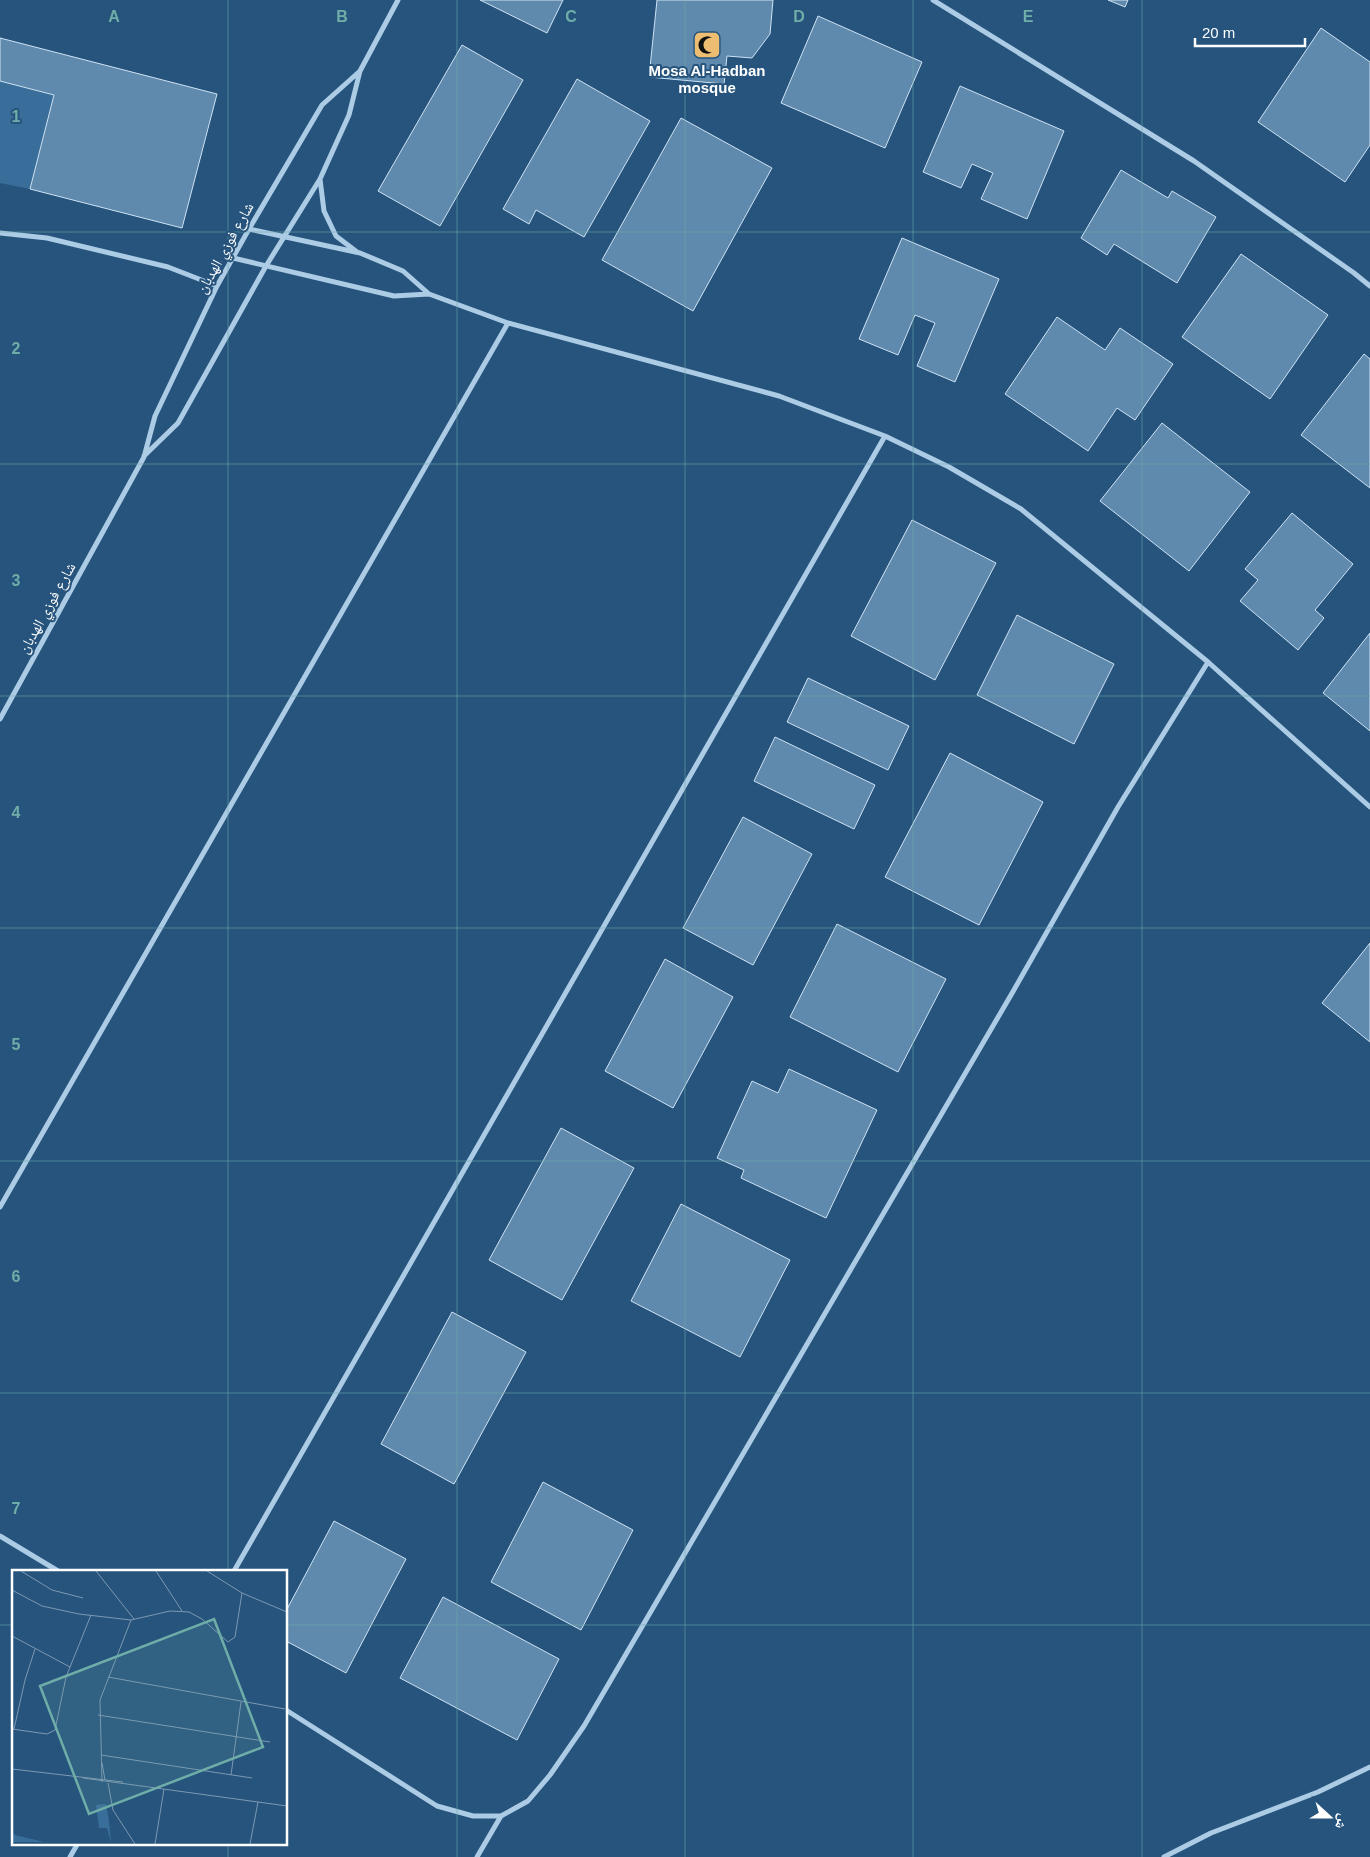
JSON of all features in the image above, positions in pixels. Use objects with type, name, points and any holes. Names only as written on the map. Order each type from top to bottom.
[{"type":"street","name":"شارع فوزي الهدبان","points":[[144,457],[178,423],[266,266],[320,179],[349,115],[360,71],[398,0]]},
{"type":"street","points":[[933,0],[1194,161],[1370,286]]},
{"type":"street","name":"شارع فوزي الهدبان","points":[[0,719],[144,457],[155,416],[217,286],[322,105],[360,71]]},
{"type":"street","points":[[320,179],[324,211],[336,236],[360,254]]},
{"type":"street","points":[[249,229],[360,254],[403,271],[429,294],[508,323],[779,396],[885,436],[949,467],[1021,509],[1208,662],[1370,807]]},
{"type":"street","points":[[0,233],[47,238],[168,267],[217,286]]},
{"type":"street","points":[[233,258],[394,296],[429,294]]},
{"type":"street","points":[[0,1207],[508,323]]},
{"type":"street","points":[[235,1570],[885,436]]},
{"type":"street","points":[[477,1857],[502,1816],[528,1801],[550,1775],[584,1726],[860,1251],[1012,995],[1118,808],[1208,662]]},
{"type":"street","points":[[0,1536],[56,1570]]},
{"type":"street","points":[[288,1711],[437,1806],[473,1816],[502,1816]]},
{"type":"street","points":[[1164,1857],[1211,1832],[1318,1792],[1370,1767]]},
{"type":"street","points":[[70,1857],[77,1844]]},
{"type":"shaded area","points":[[0,81],[54,95],[30,189],[0,183]]},
{"type":"building","points":[[480,0],[563,0],[547,33]]},
{"type":"building","name":"Mosa Al-Hadban mosque","points":[[657,0],[773,0],[770,34],[752,58],[727,56],[724,84],[649,77]]},
{"type":"building","points":[[1108,0],[1128,0],[1125,7]]},
{"type":"building","points":[[818,16],[922,62],[885,148],[781,103]]},
{"type":"building","points":[[1321,28],[1370,62],[1370,145],[1345,182],[1258,122]]},
{"type":"building","points":[[0,38],[217,94],[182,228],[30,189],[54,95],[0,81]]},
{"type":"building","points":[[462,45],[523,80],[440,226],[378,191]]},
{"type":"building","points":[[577,79],[650,121],[584,237],[536,210],[529,224],[503,209]]},
{"type":"building","points":[[960,86],[1064,131],[1027,219],[981,199],[993,173],[972,164],[961,188],[923,172]]},
{"type":"building","points":[[681,118],[772,168],[693,311],[602,260]]},
{"type":"building","points":[[1121,170],[1168,198],[1172,191],[1216,217],[1177,283],[1114,244],[1107,255],[1081,238]]},
{"type":"building","points":[[902,238],[999,279],[955,382],[917,366],[935,323],[915,315],[898,355],[859,339]]},
{"type":"building","points":[[1241,254],[1328,315],[1270,399],[1182,337]]},
{"type":"building","points":[[1057,317],[1105,350],[1120,328],[1173,364],[1135,420],[1117,408],[1088,451],[1005,394]]},
{"type":"building","points":[[1364,354],[1370,359],[1370,488],[1301,435]]},
{"type":"building","points":[[1162,423],[1250,492],[1189,571],[1100,501]]},
{"type":"building","points":[[1292,513],[1353,564],[1315,610],[1324,618],[1298,650],[1240,601],[1258,580],[1245,569]]},
{"type":"building","points":[[912,520],[996,563],[935,680],[851,636]]},
{"type":"building","points":[[1017,615],[1114,664],[1074,744],[977,695]]},
{"type":"building","points":[[1370,633],[1370,731],[1323,693]]},
{"type":"building","points":[[808,678],[909,726],[888,770],[787,722]]},
{"type":"building","points":[[775,737],[875,785],[854,829],[754,781]]},
{"type":"building","points":[[950,753],[1043,802],[979,925],[885,877]]},
{"type":"building","points":[[743,817],[812,854],[753,965],[683,928]]},
{"type":"building","points":[[837,924],[946,979],[898,1072],[790,1017]]},
{"type":"building","points":[[1370,943],[1370,1042],[1322,1003]]},
{"type":"building","points":[[665,959],[733,997],[673,1108],[605,1071]]},
{"type":"building","points":[[789,1069],[877,1110],[826,1218],[741,1178],[744,1170],[717,1158],[752,1081],[778,1093]]},
{"type":"building","points":[[561,1128],[634,1168],[562,1300],[489,1260]]},
{"type":"building","points":[[681,1204],[790,1260],[740,1357],[631,1301]]},
{"type":"building","points":[[452,1312],[526,1352],[454,1484],[381,1444]]},
{"type":"building","points":[[543,1482],[633,1530],[581,1630],[491,1582]]},
{"type":"building","points":[[334,1521],[406,1559],[346,1673],[288,1642],[288,1607]]},
{"type":"building","points":[[443,1597],[559,1659],[517,1740],[400,1678]]},
{"type":"place","name":"Mosa Al-Hadban mosque","points":[[707,45]]}]
